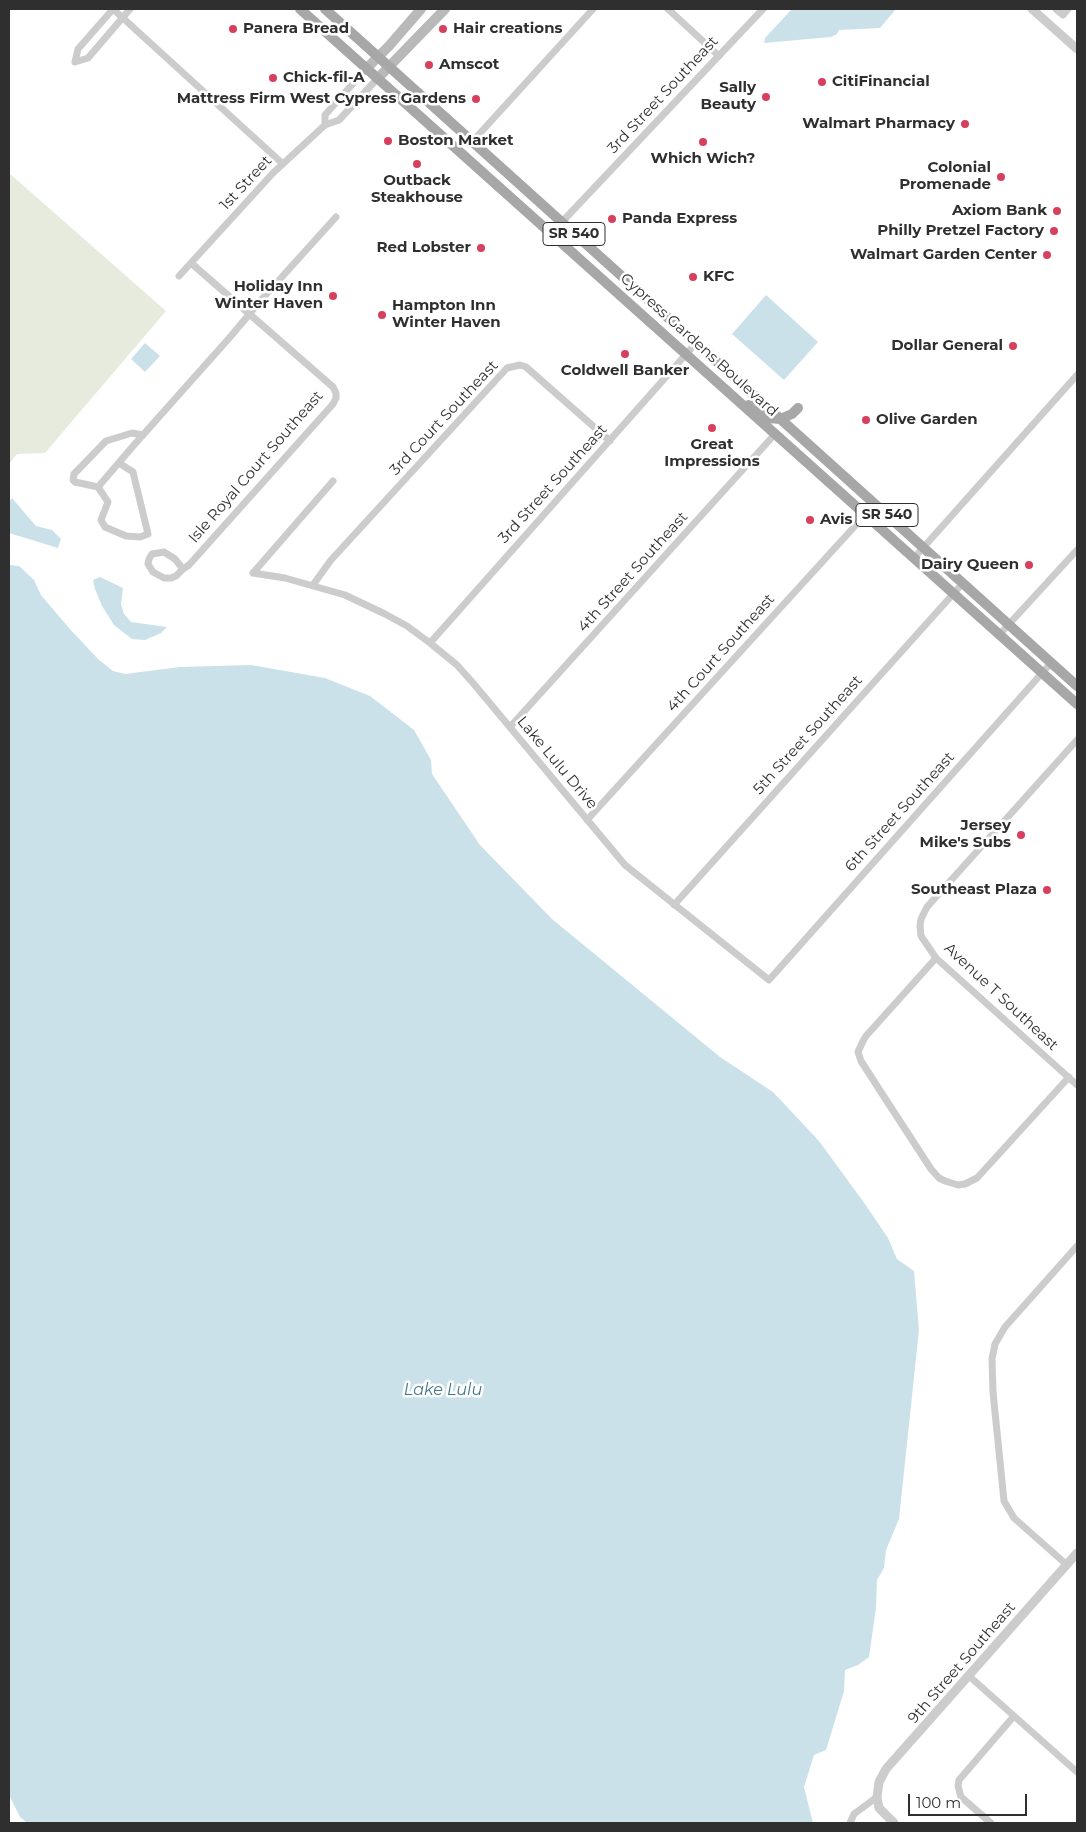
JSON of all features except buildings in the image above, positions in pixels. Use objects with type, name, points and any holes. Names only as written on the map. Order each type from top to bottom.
[{"type":"main road","name":"Cypress Gardens Boulevard","points":[[300,9],[1077,704]]},
{"type":"main road","name":"Cypress Gardens Boulevard","points":[[324,9],[1077,686]]},
{"type":"main road","points":[[366,69],[421,9]]},
{"type":"main road","points":[[377,79],[445,9]]},
{"type":"main road","points":[[466,157],[475,154],[506,179],[516,182]]},
{"type":"main road","points":[[504,191],[507,190],[548,217],[561,222]]},
{"type":"main road","points":[[733,396],[769,418],[780,419],[792,414],[798,408]]},
{"type":"main road","points":[[775,434],[821,456]]},
{"type":"street","points":[[130,9],[122,18],[88,58],[75,62],[78,49],[113,9],[122,18],[283,164]]},
{"type":"street","points":[[472,142],[593,9]]},
{"type":"street","points":[[668,9],[719,56]]},
{"type":"street","name":"3rd Street Southeast","points":[[561,222],[763,9]]},
{"type":"street","points":[[1032,9],[1077,50]]},
{"type":"street","points":[[1056,9],[1063,15],[1068,9]]},
{"type":"street","name":"1st Street","points":[[324,125],[325,114],[366,69]]},
{"type":"street","name":"1st Street","points":[[179,276],[283,164],[324,125],[339,120],[377,79]]},
{"type":"street","points":[[98,487],[336,217]]},
{"type":"street","name":"Isle Royal Court Southeast","points":[[183,569],[175,559],[164,552],[152,554],[148,559],[150,568],[160,576],[171,578],[179,574],[333,404],[336,398],[333,387],[250,314],[189,265]]},
{"type":"street","name":"3rd Street Southeast","points":[[430,643],[696,344]]},
{"type":"street","name":"3rd Court Southeast","points":[[313,585],[332,560],[507,368],[520,365],[526,367],[610,442]]},
{"type":"street","points":[[914,558],[1077,376]]},
{"type":"street","points":[[119,463],[134,472],[148,534],[140,537],[126,536],[104,527],[101,520],[108,502],[98,487],[73,480],[74,474],[106,441],[132,433],[143,435]]},
{"type":"street","name":"4th Street Southeast","points":[[510,727],[775,434]]},
{"type":"street","points":[[313,585],[253,572],[333,481]]},
{"type":"street","name":"4th Court Southeast","points":[[587,820],[874,504]]},
{"type":"street","points":[[999,635],[1077,550]]},
{"type":"street","name":"5th Street Southeast","points":[[674,905],[963,583]]},
{"type":"street","name":"Lake Lulu Drive","points":[[313,585],[345,595],[386,614],[407,626],[457,666],[625,865],[769,980]]},
{"type":"street","name":"6th Street Southeast","points":[[769,980],[1052,663]]},
{"type":"street","name":"Avenue T Southeast","points":[[1077,740],[927,907],[920,926],[921,936],[936,958],[1077,1085]]},
{"type":"street","points":[[936,958],[866,1036],[858,1052],[885,1099],[931,1169],[940,1178],[945,1182],[958,1185],[977,1178],[1069,1077]]},
{"type":"street","points":[[1067,1565],[1014,1518],[1004,1501],[994,1401],[992,1359],[995,1344],[1005,1327],[1077,1246]]},
{"type":"street","name":"9th Street Southeast","points":[[877,1797],[879,1782],[886,1769],[1077,1554]]},
{"type":"street","points":[[969,1676],[1077,1772]]},
{"type":"street","points":[[991,1823],[961,1796],[958,1786],[959,1780],[1014,1716]]},
{"type":"street","points":[[850,1823],[854,1814],[877,1797],[879,1808],[894,1823]]},
{"type":"shaded area","points":[[9,173],[166,311],[45,453],[17,454],[9,464]]},
{"type":"water","points":[[792,9],[896,9],[880,28],[839,30],[837,34],[831,37],[764,43],[765,38]]},
{"type":"water","points":[[766,295],[818,342],[784,380],[732,334]]},
{"type":"water","points":[[145,343],[160,356],[145,372],[131,359]]},
{"type":"water","points":[[12,498],[36,526],[52,530],[61,539],[58,548],[9,533],[9,502]]},
{"type":"water","name":"Lake Lulu","points":[[9,565],[19,566],[34,580],[41,595],[69,628],[98,659],[113,671],[125,674],[180,667],[251,665],[325,678],[370,696],[414,730],[431,760],[432,774],[480,845],[552,919],[720,1057],[773,1092],[819,1141],[888,1238],[897,1259],[914,1271],[919,1330],[899,1519],[886,1550],[884,1568],[877,1580],[876,1608],[869,1657],[858,1665],[845,1670],[844,1691],[826,1750],[814,1755],[804,1787],[813,1823],[27,1823],[20,1817],[9,1795]]},
{"type":"water","points":[[100,577],[123,588],[121,604],[124,614],[131,622],[167,627],[161,633],[145,640],[132,639],[114,625],[102,606],[93,580]]},
{"type":"place","name":"Panera Bread","points":[[233,29]]},
{"type":"place","name":"Hair creations","points":[[443,29]]},
{"type":"place","name":"Amscot","points":[[429,65]]},
{"type":"place","name":"Chick-fil-A","points":[[273,78]]},
{"type":"place","name":"CitiFinancial","points":[[822,82]]},
{"type":"place","name":"Sally Beauty","points":[[766,97]]},
{"type":"place","name":"Mattress Firm West Cypress Gardens","points":[[476,99]]},
{"type":"place","name":"Walmart Pharmacy","points":[[965,124]]},
{"type":"place","name":"Boston Market","points":[[388,141]]},
{"type":"place","name":"Which Wich?","points":[[703,142]]},
{"type":"place","name":"Outback Steakhouse","points":[[417,164]]},
{"type":"place","name":"Colonial Promenade","points":[[1001,177]]},
{"type":"place","name":"Axiom Bank","points":[[1057,211]]},
{"type":"place","name":"Panda Express","points":[[612,219]]},
{"type":"place","name":"Philly Pretzel Factory","points":[[1054,231]]},
{"type":"place","name":"Red Lobster","points":[[481,248]]},
{"type":"place","name":"Walmart Garden Center","points":[[1047,255]]},
{"type":"place","name":"KFC","points":[[693,277]]},
{"type":"place","name":"Holiday Inn Winter Haven","points":[[333,296]]},
{"type":"place","name":"Hampton Inn Winter Haven","points":[[382,315]]},
{"type":"place","name":"Dollar General","points":[[1013,346]]},
{"type":"place","name":"Coldwell Banker","points":[[625,354]]},
{"type":"place","name":"Olive Garden","points":[[866,420]]},
{"type":"place","name":"Great Impressions","points":[[712,428]]},
{"type":"place","name":"Avis","points":[[810,520]]},
{"type":"place","name":"Dairy Queen","points":[[1029,565]]},
{"type":"place","name":"Jersey Mike's Subs","points":[[1021,835]]},
{"type":"place","name":"Southeast Plaza","points":[[1047,890]]}]
